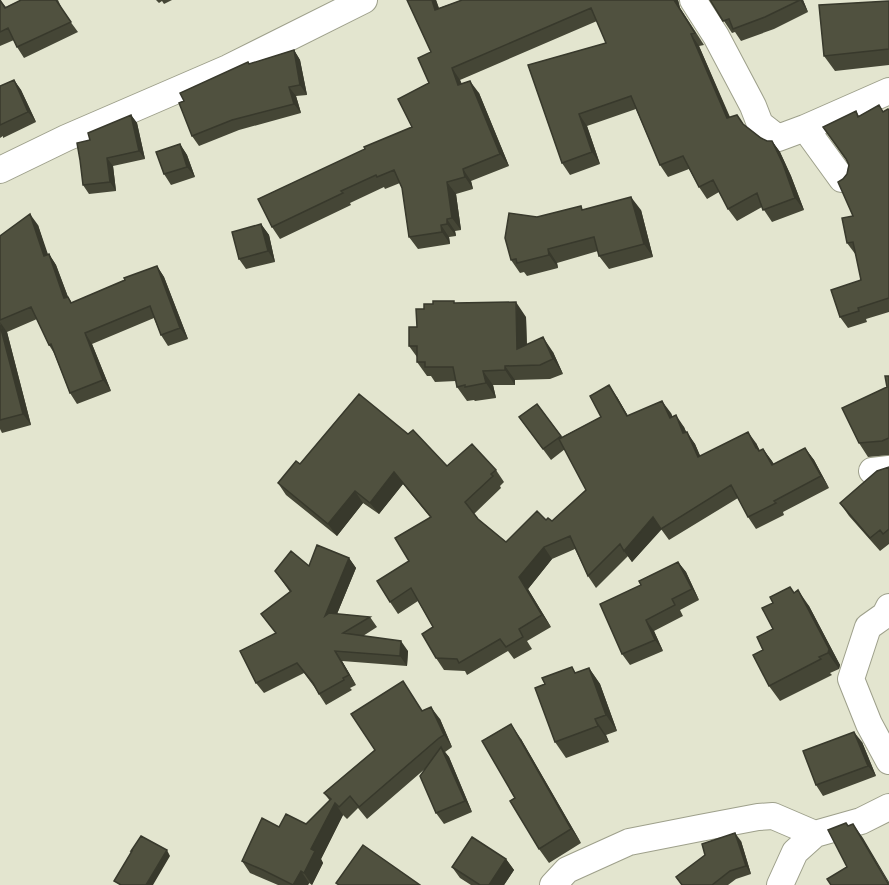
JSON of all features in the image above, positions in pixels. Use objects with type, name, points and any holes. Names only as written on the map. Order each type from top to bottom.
[{"type":"street","points":[[0,170],[77,133],[228,68],[364,0]]},
{"type":"street","points":[[693,0],[722,46],[760,124],[778,138],[889,91]]},
{"type":"street","points":[[804,128],[842,179]]},
{"type":"street","points":[[889,607],[885,615],[868,627],[851,679],[869,724],[889,761]]},
{"type":"street","points":[[780,885],[795,852],[815,834],[861,821],[889,807]]},
{"type":"street","points":[[553,885],[567,870],[629,842],[688,830],[773,816],[815,834]]},
{"type":"building","points":[[0,0],[5,8],[21,0],[56,0],[71,22],[17,47],[8,28],[0,32]]},
{"type":"building","points":[[407,0],[432,0],[435,10],[462,0],[674,0],[695,33],[691,34],[727,118],[737,115],[743,124],[761,138],[772,141],[795,198],[763,210],[757,193],[728,209],[713,180],[699,187],[683,156],[660,165],[631,96],[579,114],[592,152],[562,163],[528,65],[606,43],[591,8],[452,68],[458,85],[470,81],[500,154],[463,169],[465,177],[447,182],[452,218],[447,219],[447,224],[441,225],[442,232],[409,237],[402,188],[394,170],[377,177],[376,175],[341,191],[343,193],[272,227],[258,199],[365,149],[364,147],[412,127],[398,99],[429,83],[418,58],[431,52]]},
{"type":"building","points":[[710,0],[800,0],[733,29],[729,19],[723,21]]},
{"type":"building","points":[[889,1],[889,49],[824,56],[819,5]]},
{"type":"building","points":[[294,50],[300,85],[289,87],[294,104],[232,120],[192,136],[179,103],[184,101],[180,93],[248,62],[249,64]]},
{"type":"building","points":[[14,80],[28,112],[0,125],[0,86]]},
{"type":"building","points":[[879,105],[883,112],[889,110],[889,298],[858,308],[859,311],[840,317],[831,290],[861,280],[853,242],[847,243],[842,218],[853,216],[838,182],[847,174],[849,165],[823,127],[856,111],[858,117]]},
{"type":"building","points":[[131,115],[139,151],[107,158],[110,182],[83,185],[77,143],[90,140],[88,133]]},
{"type":"building","points":[[180,144],[187,167],[164,174],[156,152]]},
{"type":"building","points":[[631,197],[644,244],[599,256],[594,237],[548,249],[549,255],[517,263],[516,259],[511,260],[505,238],[509,213],[537,217],[581,206],[582,210]]},
{"type":"building","points":[[30,214],[44,256],[49,254],[64,298],[68,297],[71,303],[125,280],[124,278],[157,266],[180,328],[161,335],[150,306],[85,333],[103,380],[70,393],[51,344],[49,345],[31,307],[0,320],[0,236]]},
{"type":"building","points":[[261,224],[268,251],[239,259],[232,232]]},
{"type":"building","points":[[433,301],[516,302],[517,349],[543,337],[553,359],[540,365],[505,366],[505,370],[483,371],[486,383],[457,387],[453,367],[425,367],[425,362],[417,362],[417,346],[409,346],[409,327],[417,327],[416,309],[424,309],[424,304],[433,304]]},
{"type":"building","points":[[0,325],[23,414],[0,420]]},
{"type":"building","points":[[885,376],[889,376],[889,438],[882,441],[859,443],[842,408],[887,387]]},
{"type":"building","points":[[609,385],[627,416],[662,401],[670,418],[676,415],[683,433],[687,432],[698,457],[748,432],[756,448],[759,451],[763,449],[772,465],[805,448],[821,476],[748,517],[731,485],[661,529],[653,517],[624,551],[620,544],[588,576],[570,536],[544,547],[519,577],[542,615],[519,629],[523,637],[506,647],[500,639],[459,663],[457,659],[436,658],[422,634],[433,627],[411,588],[390,602],[377,581],[409,561],[395,538],[431,517],[394,472],[370,503],[355,491],[328,524],[278,483],[296,461],[300,464],[359,394],[408,434],[413,430],[447,466],[472,444],[496,470],[491,474],[493,476],[465,502],[478,519],[506,542],[537,511],[546,520],[548,518],[552,521],[586,490],[559,439],[601,417],[590,396]]},
{"type":"building","points":[[537,404],[561,436],[543,449],[519,417]]},
{"type":"building","points":[[889,467],[889,529],[883,534],[880,530],[870,538],[840,503],[877,471]]},
{"type":"building","points":[[317,545],[349,558],[325,616],[329,613],[370,617],[343,633],[401,641],[400,656],[335,651],[349,675],[319,694],[297,663],[256,683],[240,651],[276,633],[261,614],[291,591],[275,571],[291,551],[309,566]]},
{"type":"building","points":[[678,562],[692,589],[672,599],[675,605],[646,620],[655,640],[622,654],[600,604],[641,585],[639,581]]},
{"type":"building","points":[[790,587],[794,593],[798,590],[829,649],[828,653],[819,657],[821,659],[769,686],[753,655],[763,650],[757,637],[773,629],[762,608],[773,603],[770,597]]},
{"type":"building","points":[[572,667],[575,673],[589,668],[606,715],[595,719],[598,726],[555,742],[535,688],[545,684],[542,678]]},
{"type":"building","points":[[403,681],[422,711],[431,707],[444,735],[359,807],[350,796],[339,807],[335,803],[311,849],[315,851],[304,873],[301,871],[293,885],[242,861],[262,818],[279,827],[286,814],[306,824],[331,799],[324,793],[375,750],[351,714]]},
{"type":"building","points":[[511,724],[571,829],[539,849],[510,801],[515,798],[482,741]]},
{"type":"building","points":[[854,732],[868,766],[816,785],[803,751]]},
{"type":"building","points":[[441,747],[465,801],[436,813],[420,776]]},
{"type":"building","points":[[846,823],[848,826],[853,824],[889,885],[831,885],[827,879],[847,867],[828,830]]},
{"type":"building","points":[[735,833],[746,866],[730,871],[712,885],[682,885],[676,877],[705,855],[702,844]]},
{"type":"building","points":[[141,836],[167,850],[146,885],[121,885],[114,881]]},
{"type":"building","points":[[472,837],[506,859],[489,885],[480,885],[452,867]]},
{"type":"building","points":[[363,845],[420,885],[339,885],[336,883]]}]
